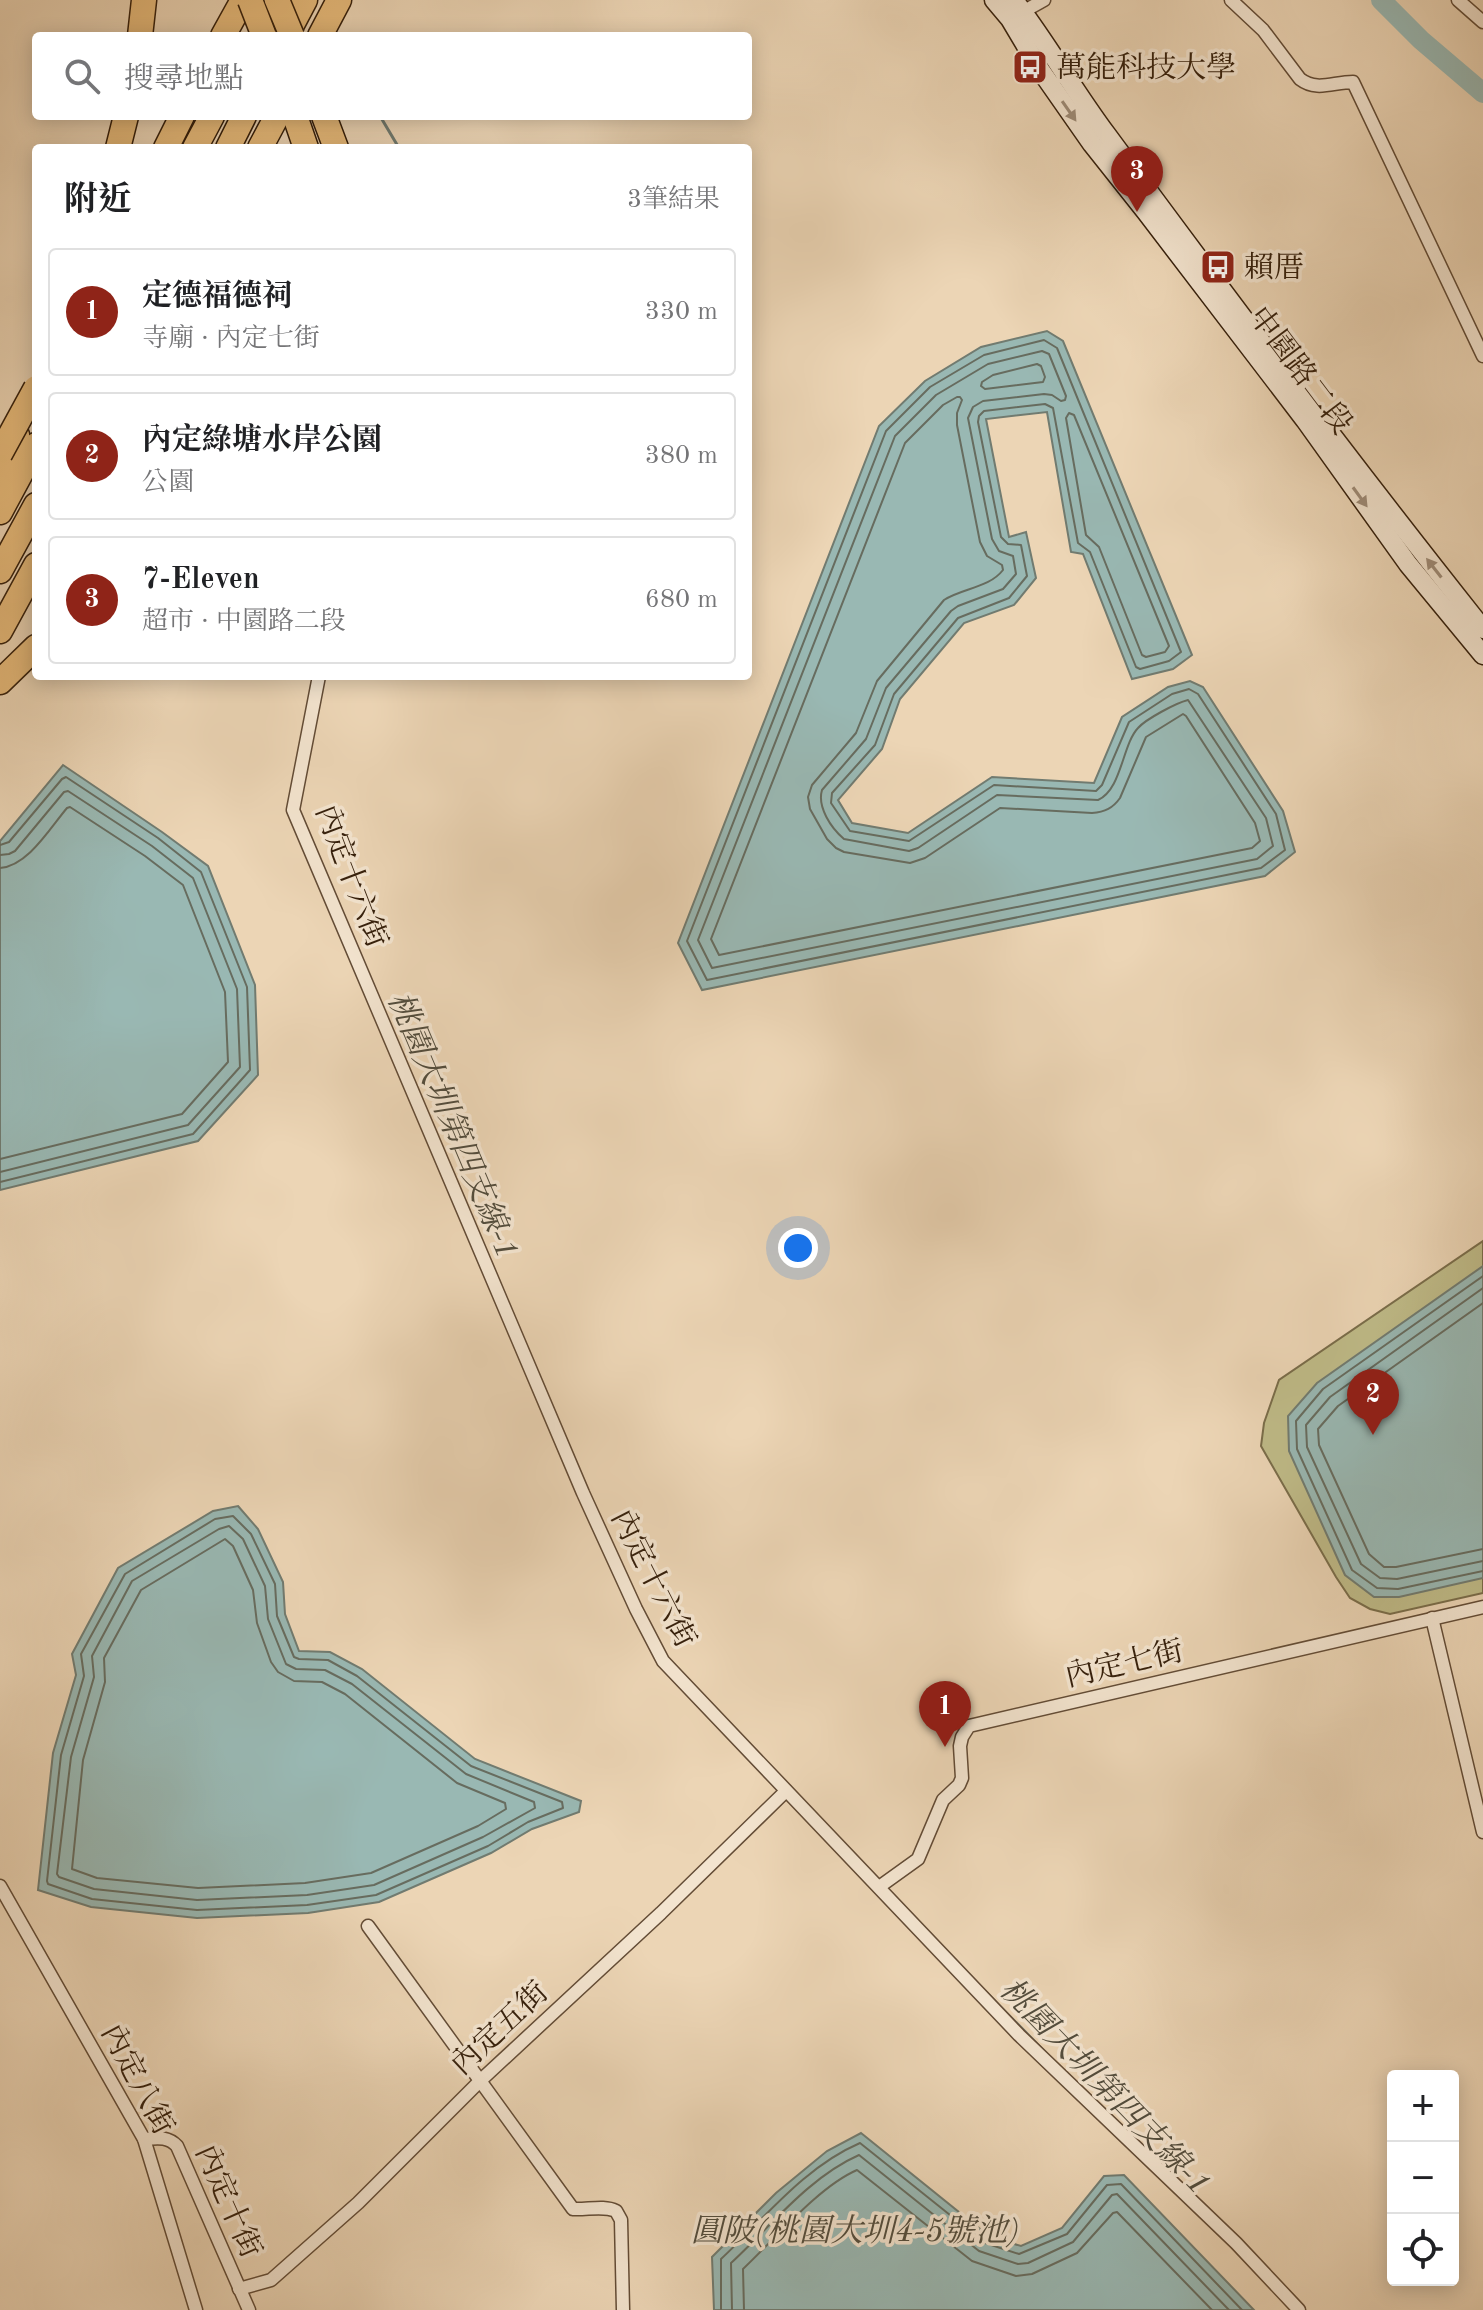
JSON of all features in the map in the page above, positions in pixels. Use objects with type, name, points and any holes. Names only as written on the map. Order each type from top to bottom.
[{"type":"highway","points":[[126,32],[129,0]]},
{"type":"highway","points":[[140,32],[144,0]]},
{"type":"highway","points":[[225,32],[243,0]]},
{"type":"highway","points":[[250,0],[262,32]]},
{"type":"highway","points":[[266,0],[278,32]]},
{"type":"highway","points":[[257,32],[276,0]]},
{"type":"highway","points":[[276,0],[288,32]]},
{"type":"highway","points":[[291,32],[305,0]]},
{"type":"highway","points":[[322,32],[339,0]]},
{"type":"highway","points":[[106,144],[111,120]]},
{"type":"highway","points":[[119,144],[125,120]]},
{"type":"highway","points":[[168,144],[180,120]]},
{"type":"highway","points":[[197,144],[210,120]]},
{"type":"highway","points":[[230,144],[242,120]]},
{"type":"highway","points":[[262,144],[275,120]]},
{"type":"highway","points":[[296,120],[305,144]]},
{"type":"highway","points":[[312,120],[320,144]]},
{"type":"highway","points":[[326,120],[334,144]]},
{"type":"highway","points":[[0,454],[32,395]]},
{"type":"highway","points":[[0,478],[32,398]]},
{"type":"highway","points":[[0,512],[32,452]]},
{"type":"highway","points":[[0,571],[32,512]]},
{"type":"highway","points":[[0,631],[32,572]]},
{"type":"highway","points":[[0,682],[32,651]]},
{"type":"main road","name":"中園路二段","points":[[994,0],[1015,10],[1152,196],[1483,629]]},
{"type":"main road","name":"中園路二段","points":[[1015,10],[1041,71],[1092,144],[1270,375],[1408,564],[1483,655]]},
{"type":"street","points":[[1015,10],[1044,0]]},
{"type":"street","points":[[1231,0],[1263,30],[1308,85],[1315,88],[1353,82],[1483,356]]},
{"type":"street","points":[[1458,0],[1483,22]]},
{"type":"street","name":"內定十六街","points":[[318,680],[293,810],[583,1493],[661,1656],[1019,2035],[1236,2243],[1299,2310]]},
{"type":"street","name":"內定七街","points":[[879,1887],[918,1859],[943,1800],[962,1778],[960,1746],[969,1726],[1483,1607]]},
{"type":"street","points":[[1432,1618],[1483,1832]]},
{"type":"street","name":"內定五街","points":[[239,2289],[271,2280],[358,2203],[481,2080],[661,1913],[786,1791]]},
{"type":"street","name":"內定八街","points":[[0,1886],[144,2139],[196,2310]]},
{"type":"street","points":[[368,1926],[573,2209],[609,2207],[616,2211],[621,2220],[623,2310]]},
{"type":"street","name":"內定十街","points":[[144,2139],[163,2138],[172,2140],[177,2146],[249,2310]]},
{"type":"shaded area","points":[[1483,1241],[1483,1593],[1390,1614],[1370,1609],[1350,1598],[1261,1446],[1264,1423],[1279,1380]]},
{"type":"water","points":[[1047,331],[1063,341],[1192,655],[1173,669],[1132,679],[1083,554],[1071,552],[1047,412],[986,419],[1009,537],[1026,532],[1036,578],[1014,605],[964,623],[900,699],[882,749],[838,800],[852,823],[908,833],[992,777],[1094,783],[1122,717],[1168,687],[1190,681],[1203,687],[1283,811],[1295,852],[1265,876],[702,990],[678,943],[879,426],[925,381],[981,347]]},
{"type":"water","points":[[63,765],[208,866],[255,985],[258,1075],[198,1141],[0,1190],[0,841]]},
{"type":"water","points":[[1483,1266],[1483,1578],[1399,1597],[1374,1597],[1345,1575],[1289,1451],[1288,1416],[1317,1383]]},
{"type":"water","points":[[238,1506],[258,1529],[283,1582],[285,1614],[299,1651],[330,1652],[362,1669],[475,1759],[581,1801],[579,1812],[532,1829],[491,1853],[379,1902],[308,1913],[197,1918],[91,1907],[38,1890],[53,1753],[76,1675],[72,1654],[118,1568],[213,1511]]},
{"type":"water","name":"圓陂(桃園大圳4-5號池)","points":[[861,2133],[990,2237],[1021,2246],[1062,2228],[1104,2176],[1124,2175],[1254,2310],[714,2310],[712,2257],[776,2193],[827,2151]]},
{"type":"waterway","points":[[1381,0],[1421,40],[1483,93]]},
{"type":"waterway","name":"桃園大圳第四支線-1","points":[[382,120],[397,144]]},
{"type":"waterway","name":"桃園大圳第四支線-1","points":[[986,1992],[1048,2055]]},
{"type":"place","name":"萬能科技大學","points":[[1030,67]]},
{"type":"place","name":"7-Eleven","points":[[1137,212]]},
{"type":"place","name":"賴厝","points":[[1218,267]]},
{"type":"place","name":"內定綠塘水岸公園","points":[[1373,1435]]},
{"type":"place","name":"定德福德祠","points":[[945,1747]]}]
